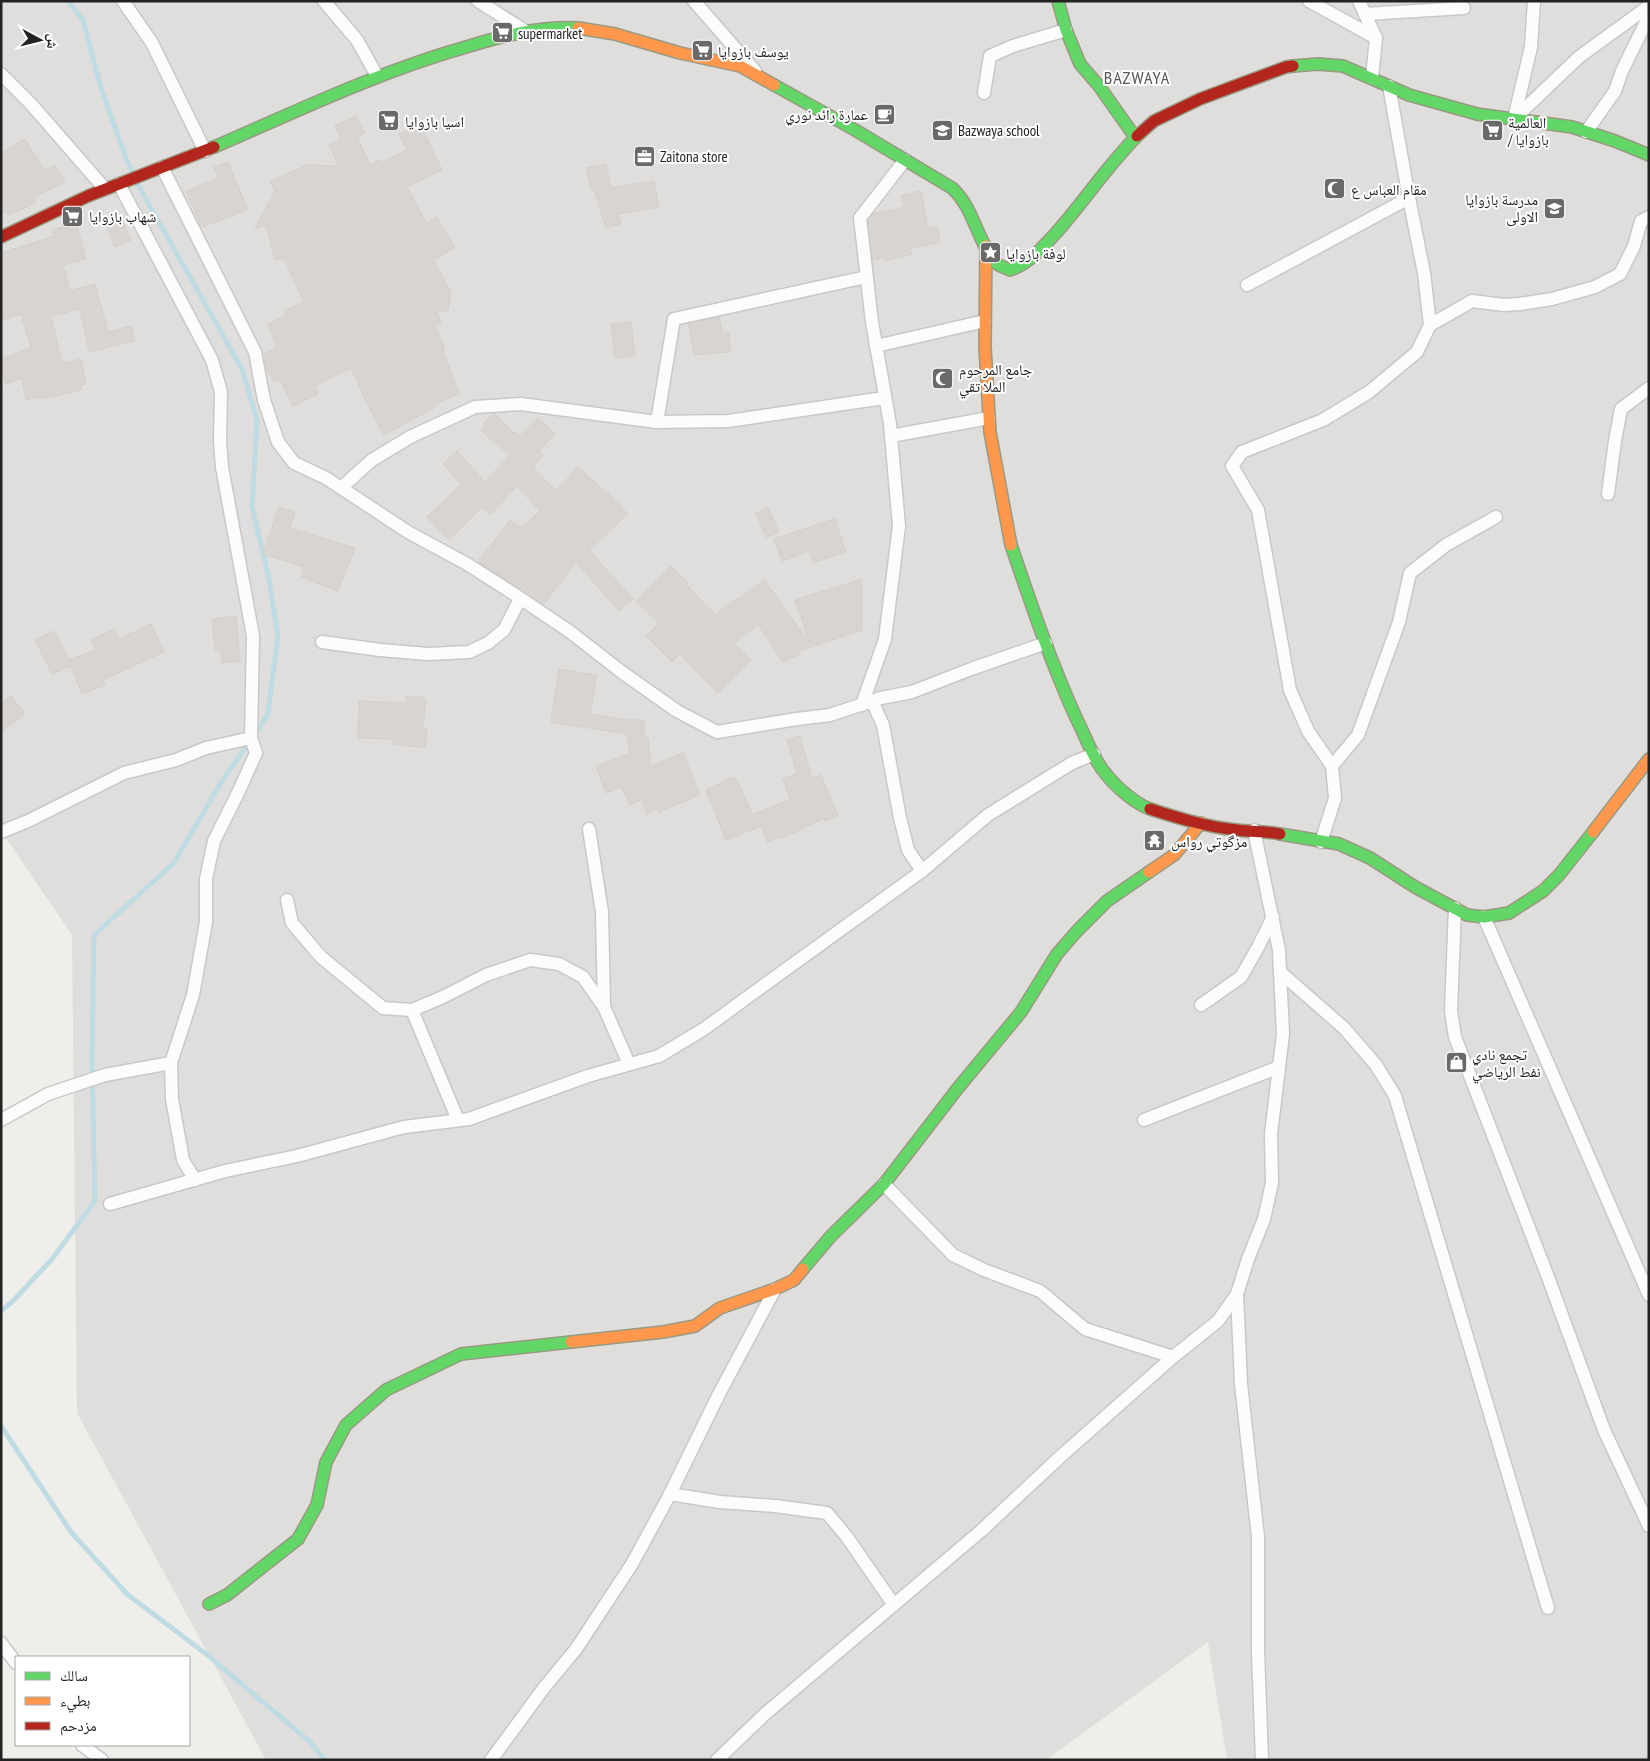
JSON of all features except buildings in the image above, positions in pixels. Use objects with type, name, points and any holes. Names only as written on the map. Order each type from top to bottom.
[{"type":"street","points":[[123,1],[152,43],[205,151]]},
{"type":"street","points":[[324,1],[357,40],[376,76]]},
{"type":"street","points":[[478,1],[527,32]]},
{"type":"street","points":[[694,1],[759,76]]},
{"type":"street","points":[[1058,1],[1066,30],[1080,64],[1099,86],[1135,137]]},
{"type":"street","points":[[1309,1],[1376,38]]},
{"type":"street","points":[[1359,1],[1376,38],[1372,78]]},
{"type":"street","points":[[1514,119],[1531,47],[1534,1]]},
{"type":"street","points":[[1514,119],[1579,57],[1649,6]]},
{"type":"street","points":[[1365,14],[1464,8]]},
{"type":"street","points":[[1586,132],[1615,91],[1649,16]]},
{"type":"street","points":[[1,237],[105,189],[205,151],[376,76],[511,34],[559,28],[582,28],[616,34],[680,53],[740,66],[759,76],[952,188],[962,197],[997,264],[1010,270],[1019,267],[1034,257],[1066,222],[1135,137],[1154,121],[1200,99],[1286,67],[1318,64],[1343,66],[1409,96],[1477,114],[1572,127],[1616,141],[1649,155]]},
{"type":"street","points":[[984,93],[990,56],[1012,46],[1066,30]]},
{"type":"street","points":[[1634,48],[1649,42]]},
{"type":"street","points":[[1,74],[31,104],[105,189]]},
{"type":"street","points":[[1321,842],[1335,798],[1332,766],[1308,731],[1290,690],[1258,510],[1232,466],[1242,452],[1323,420],[1369,392],[1417,352],[1430,325],[1424,272],[1389,86]]},
{"type":"street","points":[[867,703],[885,639],[899,526],[891,436],[866,277],[860,218],[905,160]]},
{"type":"street","points":[[162,167],[255,352],[264,400],[278,442],[294,463],[342,487],[408,532],[467,564],[569,632],[677,711],[717,732],[830,715],[867,703],[912,692],[971,668],[1046,643]]},
{"type":"street","points":[[119,184],[212,360],[221,392],[220,441],[222,468],[253,636],[250,738],[256,753],[214,841],[206,879],[206,922],[193,995],[171,1063],[172,1099],[184,1160],[196,1180]]},
{"type":"street","points":[[1247,285],[1409,198]]},
{"type":"street","points":[[1430,325],[1472,301],[1504,305],[1520,304],[1552,299],[1595,287],[1620,274],[1634,246],[1641,221],[1649,217]]},
{"type":"street","points":[[986,246],[985,348],[990,432],[1011,543],[1030,602],[1077,722],[1097,762],[1132,800],[1147,808],[1185,820],[1237,830],[1265,831],[1339,844],[1370,858],[1415,887],[1467,915],[1484,917],[1509,913],[1543,891],[1578,851],[1648,761]]},
{"type":"street","points":[[657,422],[674,320],[866,277]]},
{"type":"street","points":[[876,346],[985,321]]},
{"type":"street","points":[[1608,494],[1621,409],[1649,388]]},
{"type":"street","points":[[342,487],[372,460],[410,437],[475,407],[521,404],[657,422],[728,421],[884,398]]},
{"type":"street","points":[[891,436],[989,418]]},
{"type":"street","points":[[1332,766],[1358,735],[1399,622],[1410,573],[1446,545],[1496,517]]},
{"type":"street","points":[[322,642],[428,654],[469,652],[488,643],[504,630],[520,599]]},
{"type":"street","points":[[867,703],[883,725],[900,818],[908,850],[922,871]]},
{"type":"street","points":[[1,832],[28,821],[124,773],[176,760],[206,748],[250,738]]},
{"type":"street","points":[[110,1204],[196,1180],[404,1128],[469,1119],[588,1076],[660,1056],[704,1029],[922,871],[988,815],[1072,763],[1094,754]]},
{"type":"street","points":[[209,1604],[227,1595],[298,1539],[317,1505],[326,1462],[346,1424],[386,1390],[461,1354],[663,1332],[695,1326],[720,1308],[794,1280],[831,1236],[884,1184],[958,1088],[1021,1012],[1057,954],[1107,901],[1174,855],[1201,823]]},
{"type":"street","points":[[589,829],[602,912],[604,1007]]},
{"type":"street","points":[[717,1760],[765,1714],[982,1530],[1061,1456],[1173,1357],[1218,1321],[1237,1294],[1248,1259],[1264,1219],[1272,1183],[1271,1134],[1282,1034],[1279,950],[1254,830]]},
{"type":"street","points":[[287,900],[292,923],[321,957],[383,1008],[412,1010],[486,975],[530,960],[559,964],[583,977],[604,1007],[628,1064]]},
{"type":"street","points":[[1455,908],[1451,1011],[1455,1037],[1604,1430],[1649,1526]]},
{"type":"street","points":[[1202,1005],[1241,977],[1272,917]]},
{"type":"street","points":[[1484,917],[1649,1296]]},
{"type":"street","points":[[1280,972],[1344,1028],[1376,1065],[1395,1096],[1548,1608]]},
{"type":"street","points":[[412,1010],[458,1120]]},
{"type":"street","points":[[1,1120],[48,1094],[105,1075],[171,1063]]},
{"type":"street","points":[[1144,1120],[1279,1067]]},
{"type":"street","points":[[884,1184],[953,1254],[984,1270],[1040,1291],[1085,1329],[1173,1357]]},
{"type":"street","points":[[491,1760],[543,1689],[576,1649],[632,1564],[670,1494],[719,1394],[774,1289]]},
{"type":"street","points":[[1237,1294],[1241,1384],[1258,1537],[1258,1651],[1262,1760]]},
{"type":"street","points":[[670,1494],[720,1502],[827,1513],[847,1537],[894,1605]]},
{"type":"street","points":[[1,1643],[15,1662]]},
{"type":"street","points":[[83,1746],[102,1760]]},
{"type":"shaded area","points":[[1,1],[1649,1],[1649,1760],[1227,1760],[1208,1642],[1046,1760],[266,1760],[77,1413],[72,935],[1,831]]},
{"type":"waterway","points":[[68,1],[83,20],[101,88],[127,161],[143,194],[242,369],[257,420],[252,507],[268,574],[278,636],[268,714],[255,734]]},
{"type":"waterway","points":[[1,1311],[13,1301],[52,1259],[95,1201],[92,1062],[94,935],[174,863],[220,784],[250,741]]},
{"type":"waterway","points":[[1,1426],[71,1532],[127,1594],[210,1657],[310,1742],[325,1760]]},
{"type":"traffic: fast","points":[[1058,1],[1066,30],[1080,64],[1099,86],[1135,137]]},
{"type":"traffic: fast","points":[[214,147],[369,80],[433,57],[493,39],[535,30],[578,28]]},
{"type":"traffic: fast","points":[[1293,66],[1318,64],[1343,66],[1409,95],[1477,114],[1572,127],[1615,141],[1649,155]]},
{"type":"traffic: fast","points":[[774,85],[855,130],[952,188],[971,215],[984,245],[997,264],[1010,270],[1035,255],[1045,245],[1137,136]]},
{"type":"traffic: fast","points":[[1011,545],[1059,677],[1094,756],[1101,768],[1120,789],[1135,801],[1150,809]]},
{"type":"traffic: fast","points":[[1280,834],[1339,844],[1370,858],[1415,887],[1467,915],[1484,917],[1509,913],[1543,891],[1559,875],[1593,832]]},
{"type":"traffic: fast","points":[[803,1269],[831,1236],[884,1184],[958,1088],[1021,1012],[1057,954],[1077,931],[1107,901],[1149,872]]},
{"type":"traffic: fast","points":[[209,1604],[227,1595],[298,1539],[317,1505],[326,1462],[346,1425],[386,1390],[461,1354],[571,1342]]},
{"type":"traffic: slow","points":[[578,28],[615,34],[680,53],[740,66],[774,85]]},
{"type":"traffic: slow","points":[[986,246],[985,347],[990,432],[1011,545]]},
{"type":"traffic: slow","points":[[1593,832],[1649,759]]},
{"type":"traffic: slow","points":[[1149,872],[1174,855],[1201,823]]},
{"type":"traffic: slow","points":[[571,1342],[663,1332],[695,1326],[720,1308],[775,1289],[794,1280],[803,1269]]},
{"type":"traffic: jam","points":[[1137,136],[1154,121],[1200,99],[1293,66]]},
{"type":"traffic: jam","points":[[1,237],[88,196],[214,147]]},
{"type":"traffic: jam","points":[[1150,809],[1215,827],[1280,834]]},
{"type":"place","name":"supermarket","points":[[502,33]]},
{"type":"place","name":"يوسف بازوايا","points":[[702,51]]},
{"type":"place","name":"عمارة رائد نوري","points":[[884,114]]},
{"type":"place","name":"اسيا بازوايا","points":[[389,121]]},
{"type":"place","name":"Bazwaya school","points":[[942,130]]},
{"type":"place","name":"العالمية / بازوايا","points":[[1492,131]]},
{"type":"place","name":"Zaitona store","points":[[644,156]]},
{"type":"place","name":"مقام العباس ع","points":[[1335,189]]},
{"type":"place","name":"مدرسة بازوايا الاولى","points":[[1554,208]]},
{"type":"place","name":"شهاب بازوايا","points":[[73,216]]},
{"type":"place","name":"لوفة بازوايا","points":[[990,253]]},
{"type":"place","name":"جامع المرحوم الملا تقي","points":[[943,378]]},
{"type":"place","name":"مزگوتي رواس","points":[[1155,841]]},
{"type":"place","name":"تجمع نادي نفط الرياضي","points":[[1456,1063]]},
{"type":"district","name":"BAZWAYA","points":[[1137,77]]}]
